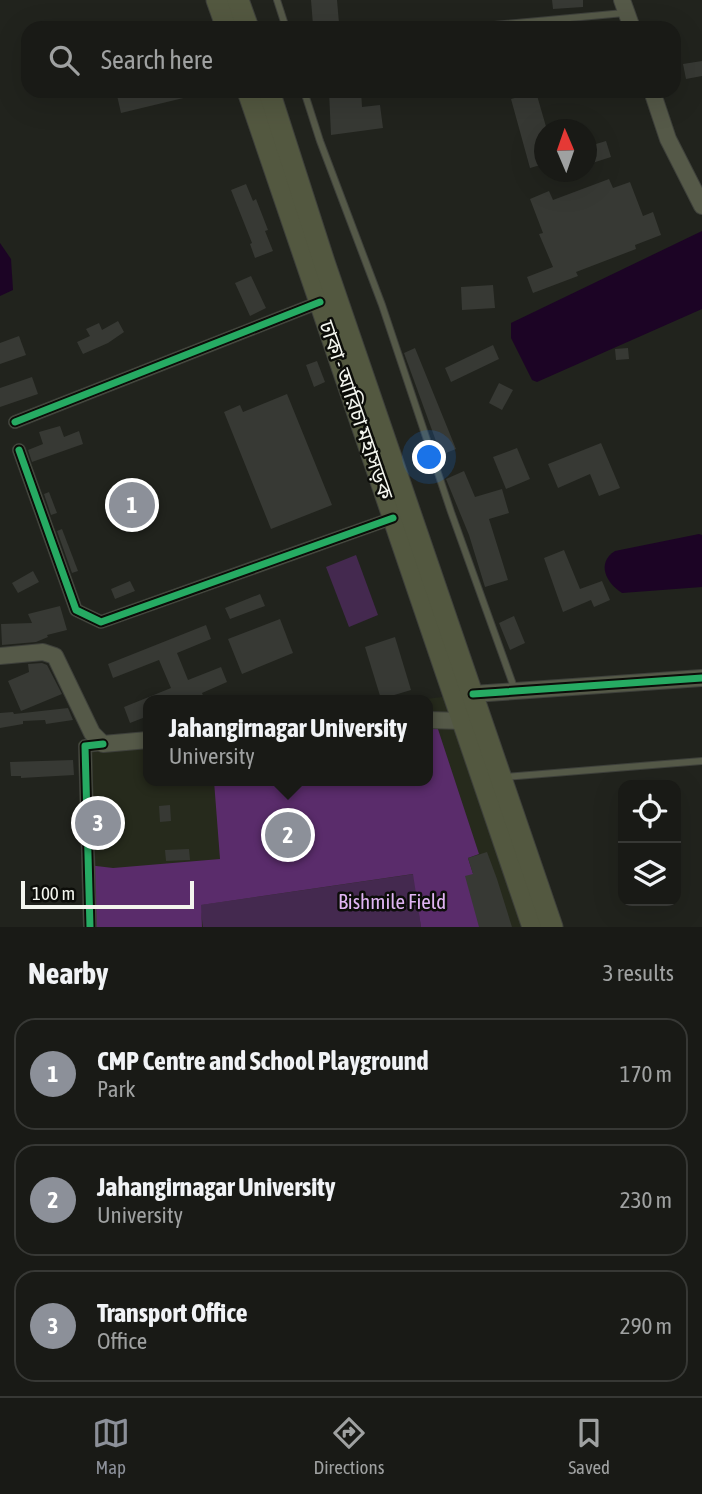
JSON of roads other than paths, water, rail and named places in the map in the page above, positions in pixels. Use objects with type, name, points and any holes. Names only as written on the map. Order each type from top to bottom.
[{"type":"highway","points":[[217,0],[224,21]]},
{"type":"highway","points":[[238,0],[246,21]]},
{"type":"highway","name":"ঢাকা - আরিচা মহাসড়ক","points":[[250,98],[533,927]]},
{"type":"highway","name":"ঢাকা - আরিচা মহাসড়ক","points":[[271,98],[324,262],[552,927]]},
{"type":"street","points":[[654,98],[668,139],[702,206]]},
{"type":"street","points":[[15,422],[320,302]]},
{"type":"street","points":[[19,450],[76,610],[101,622],[393,518]]},
{"type":"street","points":[[0,656],[43,652],[55,656],[92,733],[103,744]]},
{"type":"street","points":[[474,694],[702,678]]},
{"type":"street","points":[[433,720],[463,721]]},
{"type":"street","points":[[90,927],[85,747],[143,740]]},
{"type":"lane","points":[[275,0],[282,21]]},
{"type":"lane","points":[[544,21],[627,14]]},
{"type":"lane","points":[[306,98],[382,305],[451,512],[515,690]]},
{"type":"lane","points":[[502,777],[702,761]]},
{"type":"place","name":"CMP Centre and School Playground","points":[[132,505]]},
{"type":"place","name":"Transport Office","points":[[98,823]]},
{"type":"place","name":"Jahangirnagar University","points":[[288,835]]},
{"type":"park label","name":"Bishmile Field","points":[[392,902]]}]
